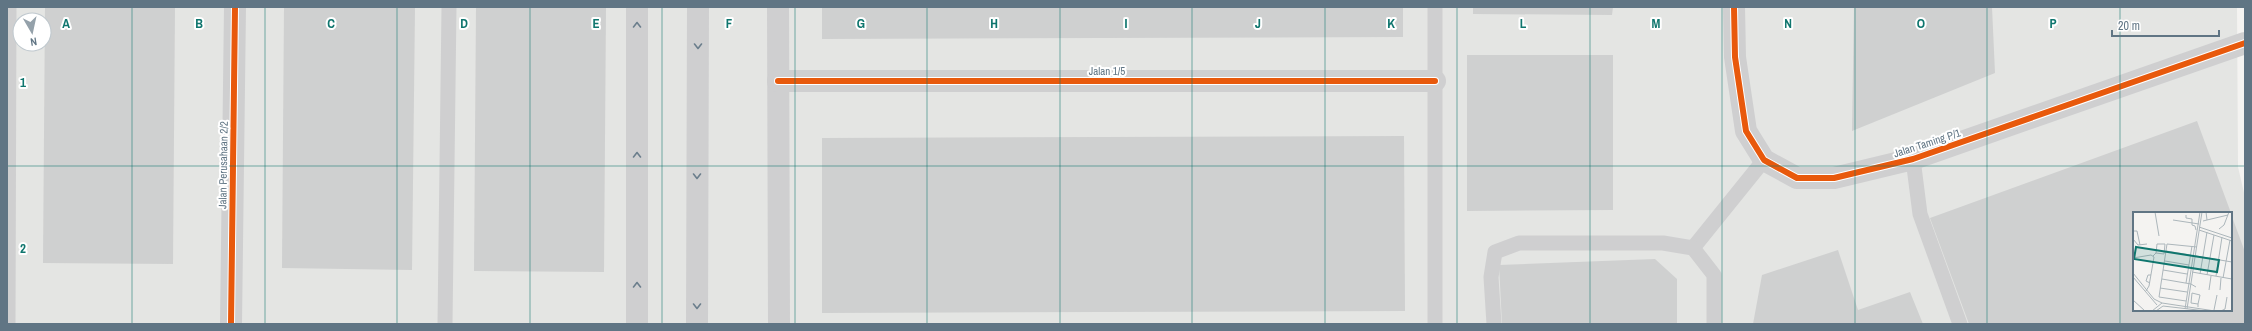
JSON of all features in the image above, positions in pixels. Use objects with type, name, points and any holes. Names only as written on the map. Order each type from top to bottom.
[{"type":"street","name":"Jalan Perusahaan 2/2","points":[[231,324],[235,7]]},
{"type":"street","points":[[637,7],[637,324]]},
{"type":"street","points":[[697,324],[698,7]]},
{"type":"street","points":[[778,7],[779,324]]},
{"type":"street","name":"Jalan Taming P/1","points":[[1734,7],[1735,57],[1746,131],[1764,160],[1797,178],[1834,178],[1913,159],[2245,43]]},
{"type":"street","name":"Jalan 1/5","points":[[778,81],[1435,81]]},
{"type":"lane","points":[[8,324],[9,7]]},
{"type":"lane","points":[[445,324],[449,7]]},
{"type":"lane","points":[[1435,7],[1435,324]]},
{"type":"lane","points":[[1913,159],[1920,214],[1960,324]]},
{"type":"lane","points":[[1693,248],[1764,160]]},
{"type":"lane","points":[[1494,324],[1491,276],[1495,252],[1519,244],[1662,243],[1693,248],[1714,275],[1714,324]]},
{"type":"shaded area","points":[[7,7],[2237,7],[2238,167],[2245,197],[2245,324],[7,324]]},
{"type":"building","points":[[45,7],[175,7],[173,264],[43,263],[45,52],[52,52],[52,12],[45,12]]},
{"type":"building","points":[[284,7],[415,7],[412,270],[282,268]]},
{"type":"building","points":[[476,7],[606,7],[604,272],[474,271]]},
{"type":"building","points":[[822,7],[1403,7],[1403,37],[822,39]]},
{"type":"building","points":[[1473,7],[1613,7],[1612,15],[1473,14]]},
{"type":"building","points":[[1854,7],[1992,7],[1995,73],[1852,131]]},
{"type":"building","points":[[1467,55],[1613,55],[1613,210],[1467,211]]},
{"type":"building","points":[[2197,121],[2231,212],[2133,212],[2133,311],[2232,311],[2232,217],[2245,252],[2245,324],[1969,324],[1930,218]]},
{"type":"building","points":[[1404,136],[1405,311],[822,313],[822,138]]},
{"type":"building","points":[[1838,250],[1858,310],[1910,292],[1923,324],[1753,324],[1762,275]]},
{"type":"building","points":[[1655,259],[1677,279],[1677,324],[1502,324],[1499,265]]},
{"type":"cycle path","points":[[231,324],[235,7]]},
{"type":"cycle path","points":[[1734,7],[1735,57],[1746,131],[1764,160],[1797,178],[1834,178],[1913,159],[2245,43]]},
{"type":"cycle path","points":[[778,81],[1435,81]]}]
